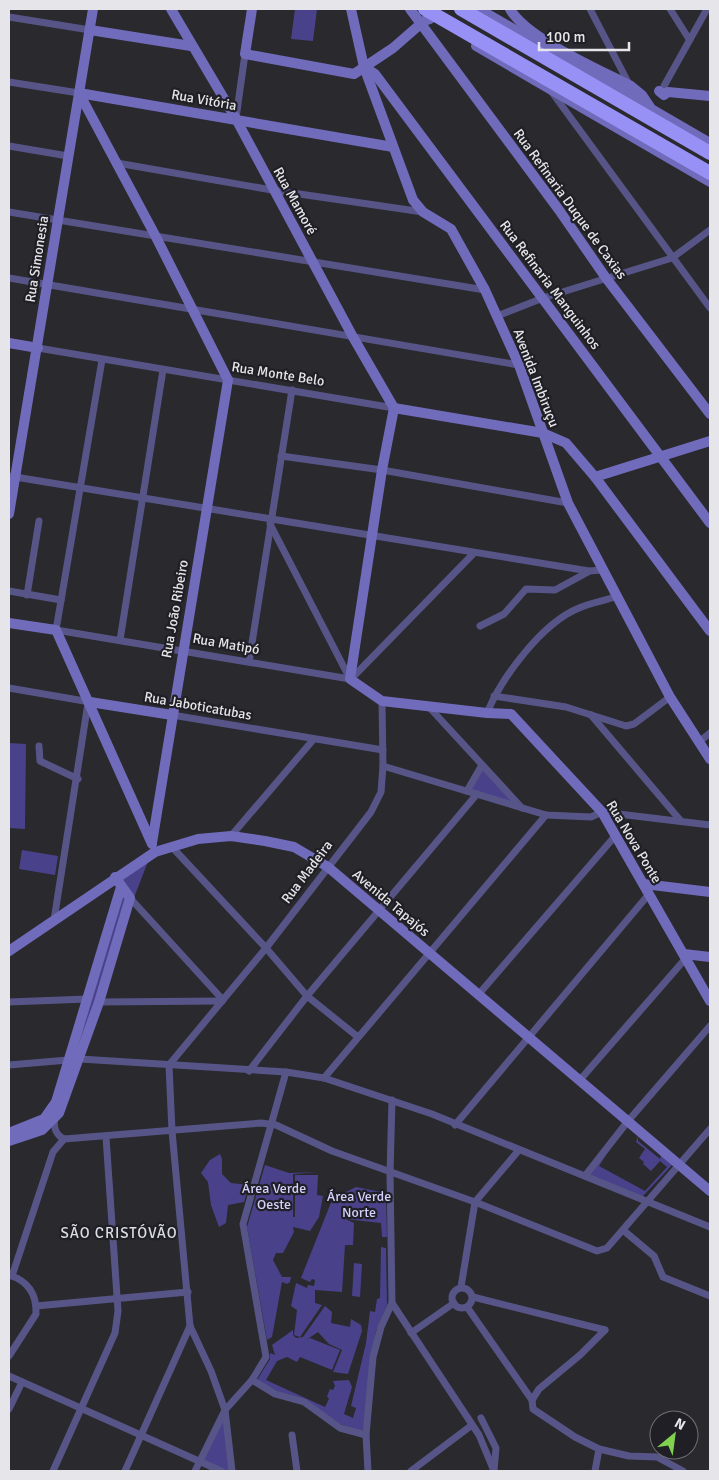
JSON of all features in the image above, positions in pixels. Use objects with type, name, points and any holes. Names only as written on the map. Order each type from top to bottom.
[{"type":"highway","points":[[461,9],[710,153]]},
{"type":"highway","points":[[425,18],[710,173]]},
{"type":"street","name":"Rua Simonesia","points":[[9,514],[11,477],[38,348],[68,156],[82,105],[93,9]]},
{"type":"street","name":"Rua Mamoré","points":[[170,9],[236,119],[272,190],[394,408]]},
{"type":"street","points":[[236,119],[252,9]]},
{"type":"street","name":"Avenida Imbiruçu","points":[[351,9],[364,68],[413,200],[423,212],[452,229],[485,290],[519,365],[568,503],[670,697],[710,759]]},
{"type":"street","name":"Rua Refinaria Duque de Caxias","points":[[411,9],[425,18],[606,278],[710,414]]},
{"type":"street","points":[[479,9],[512,22],[631,86],[642,95],[654,110]]},
{"type":"street","points":[[510,9],[512,22],[710,143]]},
{"type":"street","points":[[590,9],[631,86]]},
{"type":"street","points":[[670,9],[689,38]]},
{"type":"street","points":[[654,110],[689,38],[707,9]]},
{"type":"street","points":[[9,17],[191,46]]},
{"type":"street","points":[[245,54],[354,74],[425,18],[710,182]]},
{"type":"street","name":"Rua Refinaria Manguinhos","points":[[364,68],[375,74],[710,522]]},
{"type":"street","name":"Rua Vitória","points":[[9,82],[82,105],[95,96],[393,147]]},
{"type":"street","points":[[549,89],[710,308]]},
{"type":"street","points":[[642,95],[664,91],[710,96]]},
{"type":"street","points":[[210,115],[218,109],[224,99]]},
{"type":"street","points":[[82,105],[117,163],[228,380]]},
{"type":"street","points":[[9,146],[68,156]]},
{"type":"street","points":[[117,163],[272,190],[423,212]]},
{"type":"street","points":[[9,212],[485,290]]},
{"type":"street","points":[[497,316],[543,298],[672,258],[710,230]]},
{"type":"street","points":[[9,278],[519,365]]},
{"type":"street","name":"Rua Monte Belo","points":[[9,343],[543,433],[566,443],[595,477],[710,632]]},
{"type":"street","points":[[102,360],[79,486],[56,630],[153,848]]},
{"type":"street","points":[[120,640],[163,370]]},
{"type":"street","name":"Rua João Ribeiro","points":[[153,848],[156,816],[182,650],[228,380]]},
{"type":"street","points":[[249,662],[292,390]]},
{"type":"street","points":[[350,679],[382,470],[394,408]]},
{"type":"street","points":[[595,477],[710,441]]},
{"type":"street","points":[[281,456],[382,470],[568,503]]},
{"type":"street","points":[[11,477],[79,486],[270,521],[373,535],[473,554],[589,572],[602,570]]},
{"type":"street","points":[[27,595],[39,521]]},
{"type":"street","points":[[270,521],[350,679],[382,701],[487,713],[494,696],[542,634],[579,608],[616,597]]},
{"type":"street","points":[[350,679],[473,554]]},
{"type":"street","points":[[480,626],[504,614],[526,590],[555,590],[589,572]]},
{"type":"street","points":[[9,591],[61,600]]},
{"type":"street","name":"Rua Matipó","points":[[9,623],[350,679]]},
{"type":"street","name":"Rua Jaboticatubas","points":[[9,688],[313,740],[383,750]]},
{"type":"street","points":[[494,696],[566,707],[626,726],[634,724],[670,697]]},
{"type":"street","name":"Rua Madeira","points":[[169,1065],[266,948],[371,812],[381,792],[383,766],[382,701]]},
{"type":"street","points":[[54,920],[89,702]]},
{"type":"street","points":[[429,706],[522,808]]},
{"type":"street","name":"Rua Nova Ponte","points":[[487,713],[511,714],[602,812],[710,1001]]},
{"type":"street","points":[[589,713],[680,820]]},
{"type":"street","points":[[699,742],[710,733]]},
{"type":"street","points":[[231,836],[313,740]]},
{"type":"street","points":[[39,746],[40,761],[78,778]]},
{"type":"street","points":[[467,791],[482,765]]},
{"type":"street","points":[[383,766],[546,815],[591,817],[602,812],[710,825]]},
{"type":"street","points":[[249,1071],[307,996],[476,794]]},
{"type":"street","points":[[324,1078],[546,815]]},
{"type":"street","points":[[140,816],[148,820],[156,816]]},
{"type":"street","points":[[478,995],[616,835]]},
{"type":"street","name":"Avenida Tapajós","points":[[9,951],[153,848],[172,847],[198,840],[231,836],[294,848],[328,867],[710,1191]]},
{"type":"street","points":[[172,847],[266,948],[307,996],[358,1037]]},
{"type":"street","points":[[115,877],[130,898],[222,1000]]},
{"type":"street","points":[[644,884],[710,892]]},
{"type":"street","points":[[11,1135],[44,1119],[56,1102],[121,887]]},
{"type":"street","points":[[455,1125],[527,1036],[649,894]]},
{"type":"street","points":[[11,1135],[42,1130],[59,1113],[99,1002],[130,898]]},
{"type":"street","points":[[579,1081],[685,956],[710,957]]},
{"type":"street","points":[[9,1002],[87,999]]},
{"type":"street","points":[[99,1002],[222,1000]]},
{"type":"street","points":[[585,1176],[627,1122],[710,1026]]},
{"type":"street","points":[[9,1065],[80,1059],[286,1072],[324,1078],[392,1100],[710,1227]]},
{"type":"street","points":[[169,1065],[172,1131],[190,1326],[211,1371],[225,1410],[232,1471]]},
{"type":"street","points":[[196,1471],[225,1410],[252,1380],[266,1357],[243,1224],[286,1072]]},
{"type":"street","points":[[368,1471],[366,1435],[373,1357],[381,1327],[392,1303],[390,1173],[392,1100]]},
{"type":"street","points":[[55,1118],[53,1125],[64,1139]]},
{"type":"street","points":[[9,1356],[11,1348],[32,1321],[36,1306],[36,1301],[29,1286],[21,1278],[10,1275],[53,1152],[64,1139],[261,1123],[272,1124],[390,1173],[476,1202],[597,1251],[607,1248],[710,1129]]},
{"type":"street","points":[[53,1471],[116,1333],[118,1311],[106,1137]]},
{"type":"street","points":[[467,1307],[458,1307],[454,1303],[453,1293],[461,1287],[476,1202],[519,1150]]},
{"type":"street","points":[[623,1230],[654,1256],[663,1277],[710,1296]]},
{"type":"street","points":[[461,1287],[468,1289],[473,1298],[605,1330],[580,1355],[539,1389],[532,1400]]},
{"type":"street","points":[[36,1306],[188,1292]]},
{"type":"street","points":[[467,1307],[473,1298]]},
{"type":"street","points":[[392,1303],[484,1444],[494,1471]]},
{"type":"street","points":[[411,1333],[454,1303]]},
{"type":"street","points":[[467,1307],[532,1400],[533,1409],[575,1437],[599,1449],[629,1456],[657,1457],[683,1471]]},
{"type":"street","points":[[125,1471],[190,1326]]},
{"type":"street","points":[[10,1374],[22,1382],[142,1434],[221,1471]]},
{"type":"street","points":[[252,1380],[275,1394],[304,1402],[340,1428],[366,1435]]},
{"type":"street","points":[[9,1409],[22,1382]]},
{"type":"street","points":[[481,1418],[496,1448],[494,1471]]},
{"type":"street","points":[[411,1471],[472,1425]]},
{"type":"street","points":[[292,1435],[297,1471]]},
{"type":"street","points":[[595,1471],[599,1449]]},
{"type":"green space","points":[[295,9],[317,9],[313,41],[291,39]]},
{"type":"green space","points":[[9,743],[26,744],[25,829],[9,828]]},
{"type":"green space","points":[[482,768],[519,806],[468,791]]},
{"type":"green space","points":[[22,850],[58,856],[55,875],[19,869]]},
{"type":"green space","points":[[149,859],[135,895],[126,902],[78,1053],[73,1052],[123,877]]},
{"type":"green space","points":[[638,1136],[638,1141],[660,1159],[661,1155],[673,1164],[642,1197],[591,1176],[591,1171],[613,1144],[599,1166],[645,1191],[667,1167],[660,1161],[651,1171],[643,1164],[644,1162],[639,1158],[645,1149],[636,1142]]},
{"type":"green space","points":[[220,1154],[222,1174],[231,1183],[249,1185],[244,1202],[228,1205],[226,1223],[219,1227],[211,1205],[208,1182],[201,1173],[210,1160]]},
{"type":"green space","name":"Área Verde Oeste","points":[[265,1165],[289,1173],[318,1172],[293,1174],[293,1217],[295,1217],[295,1175],[318,1175],[317,1195],[323,1196],[319,1217],[310,1231],[293,1227],[294,1232],[283,1253],[276,1253],[273,1260],[282,1277],[291,1277],[290,1282],[287,1284],[282,1282],[272,1337],[267,1340],[247,1227]]},
{"type":"green space","name":"Área Verde Norte","points":[[356,1187],[386,1193],[387,1237],[382,1237],[381,1223],[345,1219],[354,1223],[353,1245],[345,1245],[342,1292],[315,1290],[315,1303],[322,1305],[300,1337],[294,1335],[297,1310],[291,1306],[296,1283],[307,1288],[308,1285],[314,1286],[315,1280],[312,1279],[310,1282],[301,1278],[330,1205],[334,1198],[342,1200],[346,1192]]},
{"type":"green space","points":[[381,1247],[386,1248],[387,1305],[376,1331],[364,1429],[361,1431],[340,1424],[294,1396],[278,1392],[257,1380],[270,1359],[270,1353],[275,1355],[272,1345],[293,1330],[293,1335],[296,1338],[303,1337],[325,1306],[332,1312],[331,1323],[350,1327],[351,1319],[361,1325],[362,1331],[348,1374],[333,1372],[342,1350],[329,1344],[318,1332],[306,1340],[310,1338],[340,1350],[332,1370],[300,1357],[297,1362],[287,1357],[277,1361],[266,1380],[325,1407],[329,1399],[327,1396],[330,1389],[333,1390],[335,1386],[333,1381],[349,1380],[352,1387],[344,1414],[353,1418],[356,1408],[351,1406],[366,1343],[370,1311],[375,1312],[377,1299],[380,1298]]},
{"type":"green space","points":[[354,1263],[362,1264],[360,1297],[352,1296]]},
{"type":"green space","points":[[224,1415],[231,1471],[224,1471],[202,1459]]},
{"type":"district","name":"SÃO CRISTÓVÃO","points":[[119,1233]]}]
